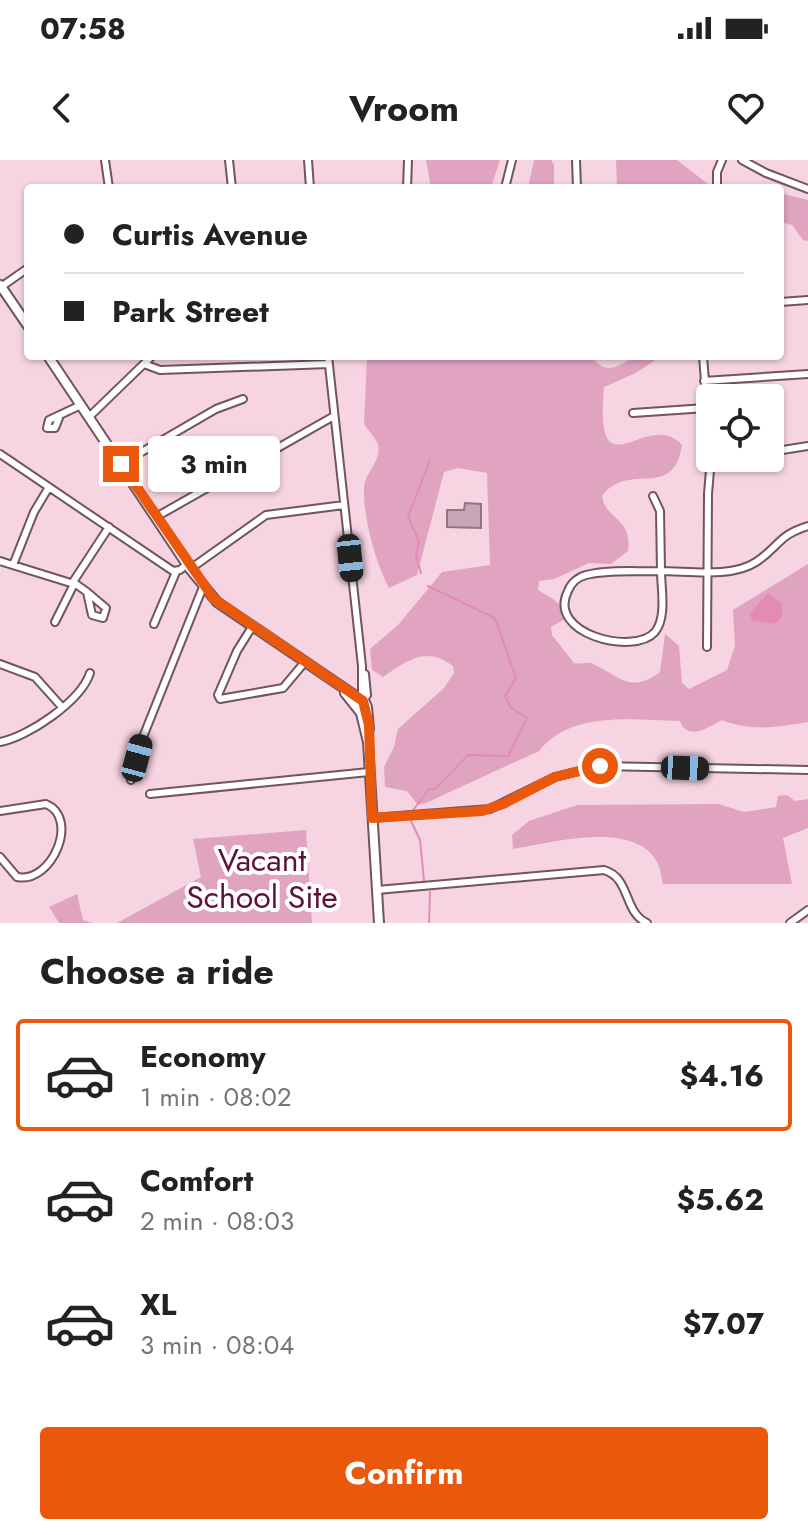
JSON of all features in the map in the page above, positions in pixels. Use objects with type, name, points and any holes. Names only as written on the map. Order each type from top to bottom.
[{"type":"main road","points":[[1,286],[24,320]]},
{"type":"main road","points":[[51,360],[203,587],[217,602],[252,627],[358,697],[368,742],[379,923]]},
{"type":"main road","points":[[326,677],[358,697]]},
{"type":"street","points":[[105,160],[108,184]]},
{"type":"street","points":[[229,160],[232,184]]},
{"type":"street","points":[[308,160],[310,184]]},
{"type":"street","points":[[407,184],[408,160]]},
{"type":"street","points":[[506,184],[512,160]]},
{"type":"street","points":[[576,160],[577,184]]},
{"type":"street","points":[[717,184],[717,172],[722,160]]},
{"type":"street","points":[[742,160],[808,189]]},
{"type":"street","points":[[1,286],[24,271]]},
{"type":"street","points":[[784,302],[808,300]]},
{"type":"street","points":[[89,417],[148,360]]},
{"type":"street","points":[[144,364],[160,370],[329,360],[362,666],[358,697],[367,695],[362,666]]},
{"type":"street","points":[[703,360],[704,384]]},
{"type":"street","points":[[704,381],[808,374]]},
{"type":"street","points":[[121,464],[216,409],[243,399]]},
{"type":"street","points":[[59,418],[81,405]]},
{"type":"street","points":[[633,413],[696,409]]},
{"type":"street","points":[[156,517],[334,416]]},
{"type":"street","points":[[784,450],[808,446]]},
{"type":"street","points":[[0,454],[176,572]]},
{"type":"street","points":[[707,647],[711,472]]},
{"type":"street","points":[[13,565],[34,512],[49,487]]},
{"type":"street","points":[[653,496],[660,511],[661,571],[661,618],[656,630],[645,639],[628,642],[586,632],[568,618],[566,596],[579,578],[595,574],[661,571],[708,570],[747,566],[762,557],[784,535],[808,526]]},
{"type":"street","points":[[154,624],[176,572],[266,515],[344,505]]},
{"type":"street","points":[[55,622],[75,576],[109,527]]},
{"type":"street","points":[[0,561],[74,584],[87,592]]},
{"type":"street","points":[[131,780],[141,742],[203,587]]},
{"type":"street","points":[[252,627],[237,651],[218,695],[220,699],[283,688],[304,663]]},
{"type":"street","points":[[0,664],[32,675],[61,706]]},
{"type":"street","points":[[0,742],[29,733],[83,687],[90,673]]},
{"type":"street","points":[[372,818],[482,811],[503,804],[555,777],[600,766],[808,770]]},
{"type":"street","points":[[150,794],[369,772]]},
{"type":"street","points":[[0,811],[46,804],[57,810],[62,822],[50,862],[40,874],[28,878],[17,877],[0,857]]},
{"type":"street","points":[[377,890],[604,870],[621,881],[634,913],[647,923]]},
{"type":"street","points":[[790,923],[808,910]]},
{"type":"green space","points":[[426,160],[500,160],[492,184],[430,184]]},
{"type":"green space","points":[[534,160],[551,160],[554,184],[529,184]]},
{"type":"green space","points":[[616,160],[677,160],[708,184],[617,184]]},
{"type":"green space","points":[[784,194],[808,200],[808,241],[803,240],[792,225],[784,223]]},
{"type":"green space","points":[[367,360],[595,360],[610,368],[630,360],[655,360],[636,373],[604,387],[603,420],[607,438],[615,444],[654,435],[668,436],[682,445],[677,462],[670,472],[660,477],[625,481],[602,496],[608,510],[623,525],[628,551],[611,564],[589,563],[554,579],[539,581],[538,590],[558,604],[565,619],[551,627],[552,635],[574,663],[591,663],[625,681],[640,682],[660,672],[665,634],[679,646],[682,683],[689,689],[727,670],[735,646],[733,610],[808,564],[808,722],[754,727],[722,720],[693,732],[688,731],[680,721],[605,720],[568,729],[552,738],[539,751],[426,803],[418,805],[407,791],[385,787],[384,767],[394,747],[398,729],[444,688],[454,673],[453,666],[443,660],[425,656],[408,661],[383,677],[372,670],[370,649],[398,625],[442,572],[490,565],[487,473],[458,468],[444,472],[417,575],[389,588],[366,515],[364,485],[379,451],[376,439],[364,424]]},
{"type":"green space","points":[[787,795],[795,801],[808,799],[808,828],[783,838],[792,884],[663,884],[656,860],[644,848],[610,837],[568,839],[513,849],[512,835],[529,821],[577,805],[719,804],[744,812],[776,807],[778,796]]},
{"type":"green space","name":"Vacant School Site","points":[[306,830],[312,923],[117,923],[201,877],[193,839]]},
{"type":"green space","name":"Vacant School Site","points":[[77,894],[83,920],[93,923],[59,923],[49,907]]},
{"type":"shaded area","points":[[768,593],[782,604],[782,616],[775,624],[752,621],[750,613]]},
{"type":"building","points":[[465,503],[481,504],[481,528],[447,527],[447,510],[464,510]]},
{"type":"waterway","points":[[421,573],[416,556],[419,541],[408,517],[430,460]]},
{"type":"waterway","points":[[411,813],[429,789],[435,789],[468,755],[508,756],[527,718],[511,708],[505,696],[516,678],[495,618],[428,586]]},
{"type":"waterway","points":[[411,821],[420,840],[424,881]]},
{"type":"waterway","points":[[429,923],[430,892]]},
{"type":"route","points":[[121,464],[190,569],[214,599],[363,701],[367,707],[369,725],[372,818],[482,811],[497,807],[555,777],[600,766]]}]
